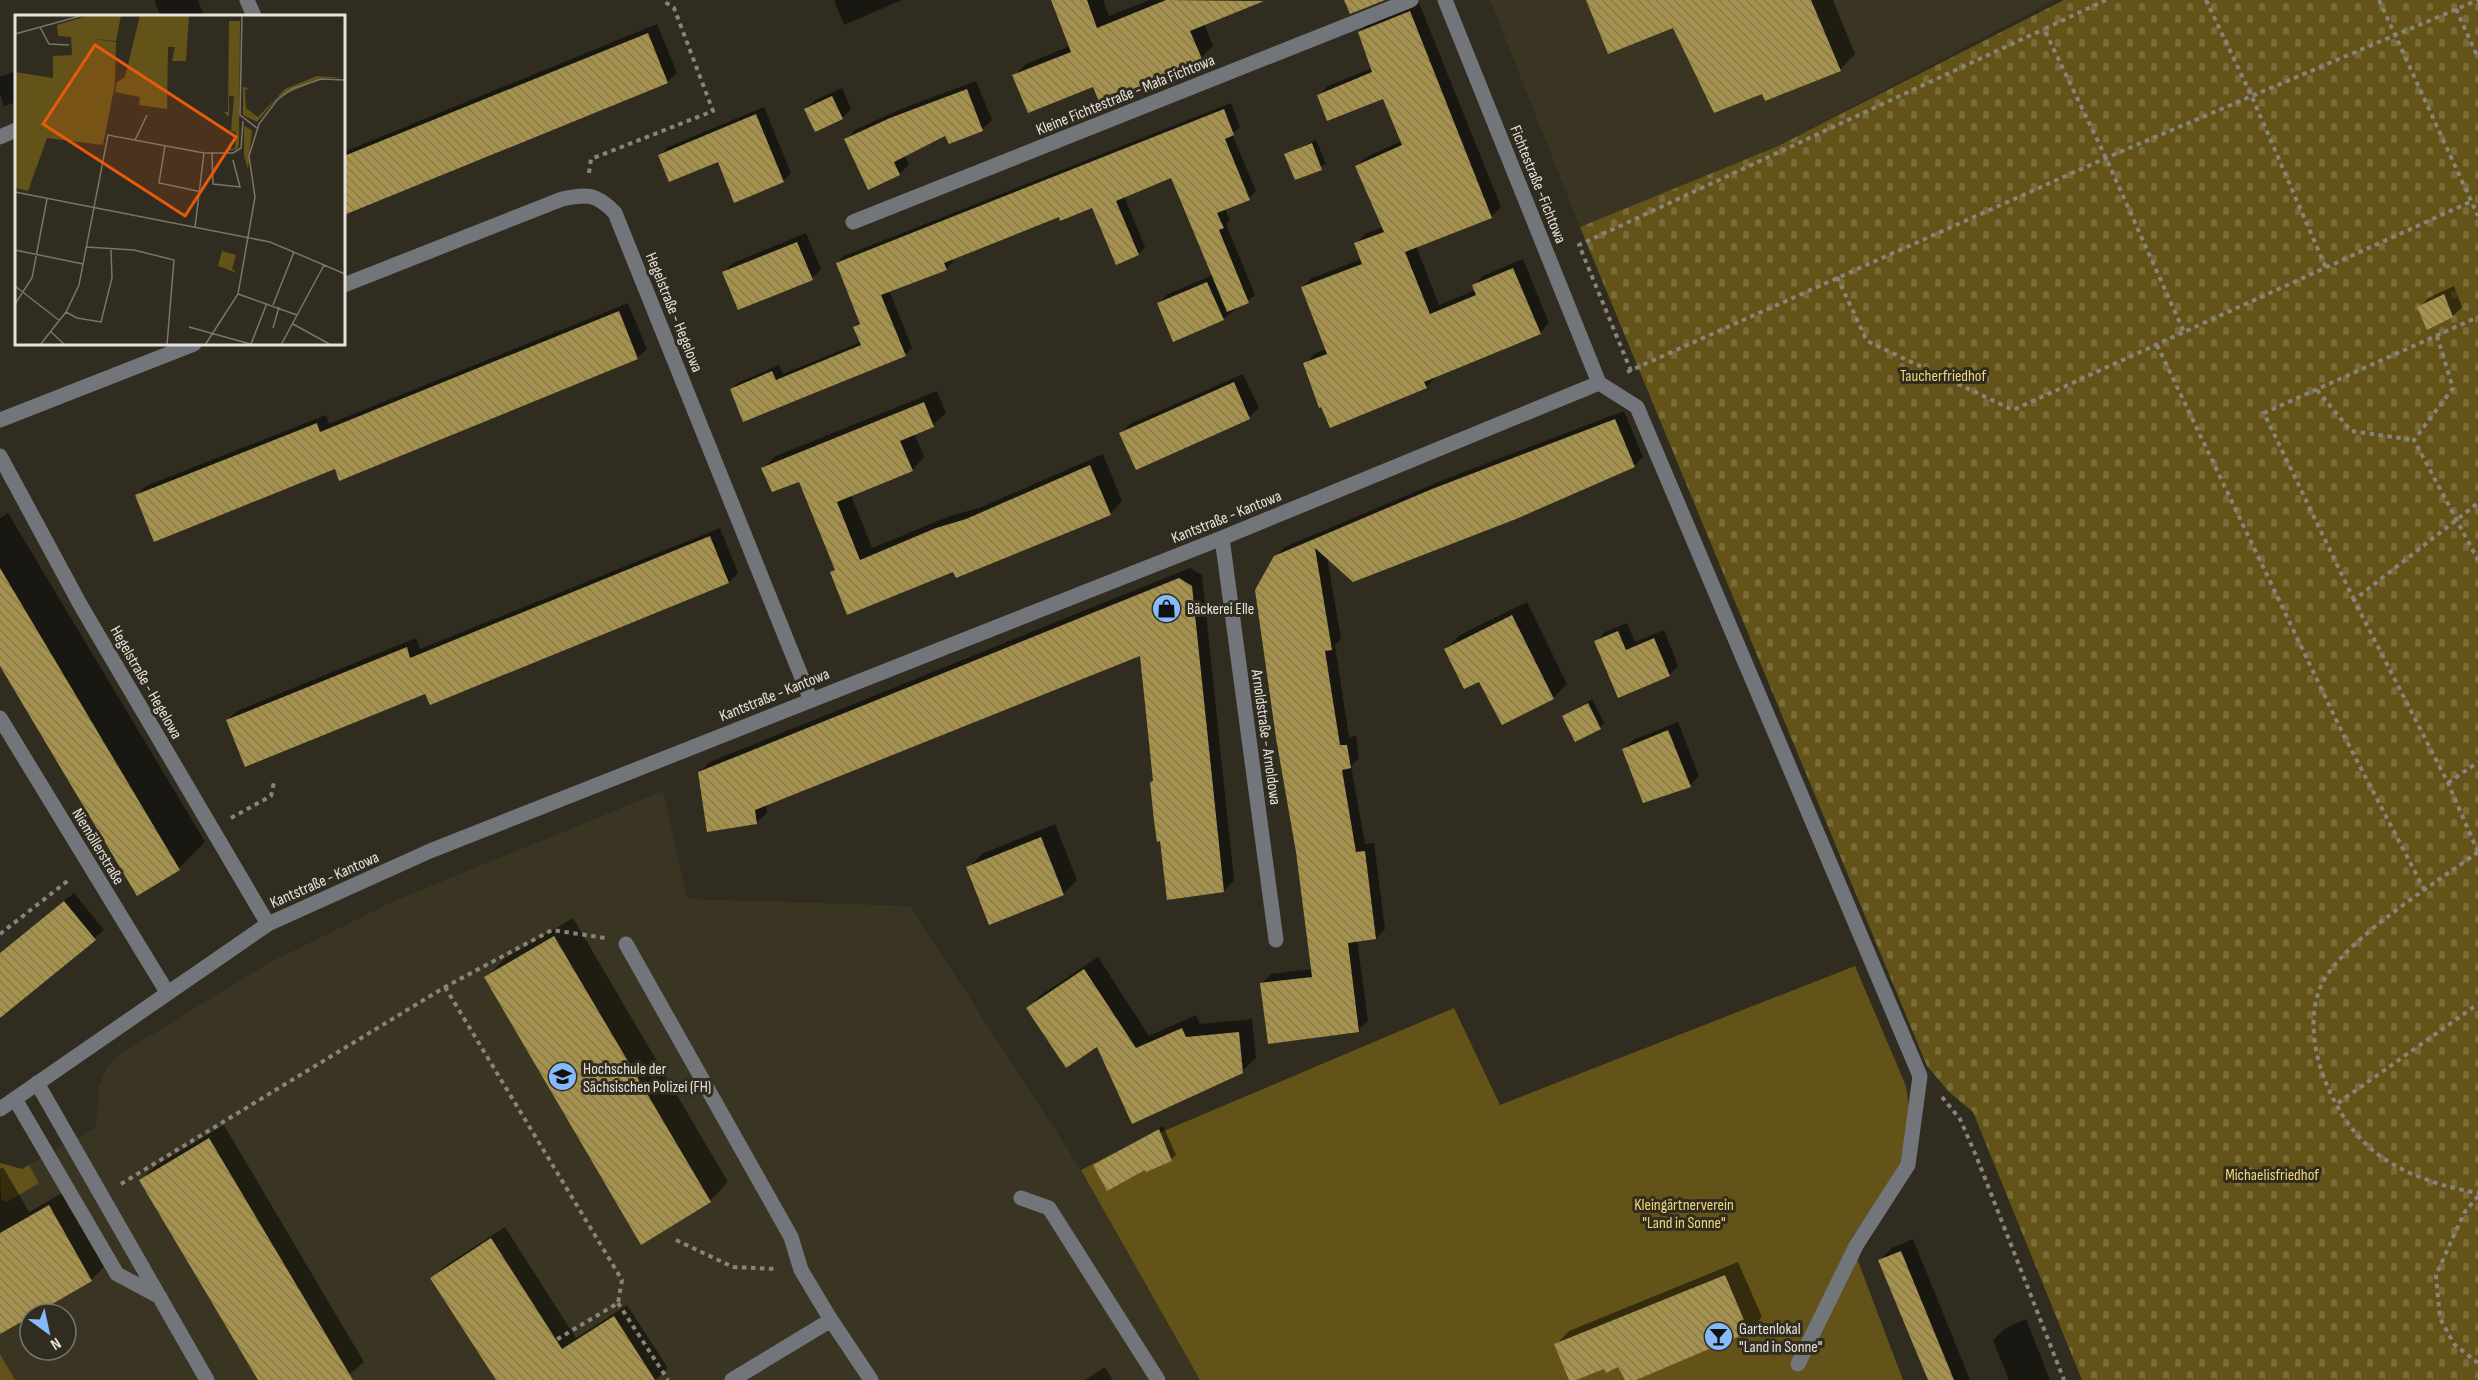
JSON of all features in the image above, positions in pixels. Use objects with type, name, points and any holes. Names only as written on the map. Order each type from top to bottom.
[{"type":"street","points":[[247,0],[254,15]]},
{"type":"street","name":"Kleine Fichtestraße - Mała Fichtowa","points":[[853,222],[1411,0]]},
{"type":"street","name":"Fichtestraße -Fichtowa","points":[[1445,0],[1599,382]]},
{"type":"street","points":[[0,137],[15,130]]},
{"type":"street","points":[[345,285],[562,199],[586,194]]},
{"type":"street","name":"Hegelstraße - Hegelowa","points":[[586,194],[603,200],[615,213],[810,698]]},
{"type":"street","points":[[0,420],[191,345]]},
{"type":"street","points":[[1599,382],[1637,407],[1920,1076],[1908,1165],[1857,1244],[1798,1364]]},
{"type":"street","name":"Kantstraße - Kantowa","points":[[0,1109],[166,992],[268,924],[430,851],[810,698],[1222,538],[1599,382]]},
{"type":"street","name":"Hegelstraße - Hegelowa","points":[[0,456],[81,606],[268,924]]},
{"type":"street","name":"Arnoldstraße - Arnoldowa","points":[[1222,538],[1276,940]]},
{"type":"street","name":"Niemöllerstraße","points":[[0,718],[166,992]]},
{"type":"street","points":[[626,944],[791,1237],[801,1270],[871,1380]]},
{"type":"street","points":[[37,1083],[207,1380]]},
{"type":"street","points":[[15,1099],[117,1274],[160,1297]]},
{"type":"street","points":[[1021,1198],[1049,1208],[1158,1380]]},
{"type":"street","points":[[732,1380],[831,1320]]},
{"type":"path","points":[[586,194],[591,159],[713,111],[674,8],[662,0]]},
{"type":"path","points":[[1631,371],[1579,245],[2106,0]]},
{"type":"path","points":[[2206,0],[2252,97],[2326,268]]},
{"type":"path","points":[[2379,0],[2478,216]]},
{"type":"path","points":[[1599,382],[1631,371],[2106,158],[2478,0]]},
{"type":"path","points":[[2456,9],[2478,58]]},
{"type":"path","points":[[2044,29],[2106,158],[2184,332]]},
{"type":"path","points":[[1837,277],[1867,341],[2013,410],[2470,202]]},
{"type":"path","points":[[2478,317],[2264,413],[2354,600],[2448,783],[2478,852],[2353,945],[2326,976],[2314,1017],[2317,1058],[2351,1128],[2371,1149],[2386,1158],[2441,1186],[2478,1194],[2464,1213],[2436,1275],[2440,1318],[2454,1344],[2478,1363]]},
{"type":"path","points":[[2414,440],[2453,388],[2437,336]]},
{"type":"path","points":[[2157,345],[2342,732],[2425,891]]},
{"type":"path","points":[[2317,390],[2351,431],[2414,440]]},
{"type":"path","points":[[2414,440],[2478,560]]},
{"type":"path","points":[[2354,600],[2478,503]]},
{"type":"path","points":[[2448,783],[2478,762]]},
{"type":"path","points":[[212,829],[271,796],[274,782]]},
{"type":"path","points":[[0,934],[89,864]]},
{"type":"path","points":[[102,1196],[445,987],[552,930],[585,933],[626,944]]},
{"type":"path","points":[[445,987],[622,1281],[618,1303],[668,1380]]},
{"type":"path","points":[[2338,1103],[2478,1004]]},
{"type":"path","points":[[1920,1076],[1942,1097],[1960,1119],[2064,1380]]},
{"type":"path","points":[[676,1240],[733,1267],[801,1270]]},
{"type":"path","points":[[556,1340],[618,1303]]},
{"type":"shaded area","points":[[1490,0],[2054,0],[1776,147],[1580,227]]},
{"type":"shaded area","name":"Hochschule der Sächsischen Polizei (FH)","points":[[663,791],[687,899],[910,906],[1081,1170],[1200,1380],[0,1380],[0,1163],[22,1169],[96,1128],[99,1087],[107,1067],[120,1054],[267,964],[394,901]]},
{"type":"green space","name":"Taucherfriedhof","points":[[2064,0],[2478,0],[2478,1380],[2082,1380],[1973,1112],[1949,1092],[1927,1066],[1580,227],[1776,147]]},
{"type":"green space","name":"Kleingärtnerverein \"Land in Sonne\"","points":[[1855,966],[1906,1086],[1910,1112],[1903,1164],[1850,1240],[1903,1380],[1200,1380],[1081,1170],[1126,1147],[1454,1008],[1500,1105]]},
{"type":"green space","points":[[0,1163],[22,1169],[29,1165],[39,1183],[7,1202],[1,1200]]},
{"type":"green space","points":[[0,1354],[15,1380],[0,1380]]},
{"type":"building","points":[[1051,0],[1087,0],[1097,28],[1166,0],[1264,1],[1190,31],[1202,59],[1100,104],[1093,87],[1028,113],[1012,75],[1071,52]]},
{"type":"building","points":[[1344,0],[1385,0],[1350,14]]},
{"type":"building","points":[[1586,0],[1811,0],[1841,71],[1765,101],[1762,94],[1714,113],[1673,28],[1608,54]]},
{"type":"building","points":[[1410,11],[1492,218],[1405,252],[1430,314],[1476,295],[1472,285],[1513,268],[1541,334],[1424,382],[1427,388],[1330,428],[1321,407],[1319,408],[1303,363],[1327,354],[1301,287],[1362,264],[1354,243],[1384,232],[1355,166],[1402,145],[1383,99],[1327,121],[1317,95],[1372,72],[1358,32]]},
{"type":"building","points":[[648,33],[668,83],[345,215],[345,156]]},
{"type":"building","points":[[967,89],[983,131],[949,144],[945,136],[894,162],[900,175],[868,190],[844,139],[890,118]]},
{"type":"building","points":[[832,96],[843,119],[815,132],[804,109]]},
{"type":"building","points":[[1224,109],[1234,135],[1225,139],[1250,200],[1217,213],[1224,228],[1219,230],[1249,303],[1227,312],[1171,178],[1116,201],[1139,255],[1116,265],[1092,208],[1060,221],[1059,217],[944,263],[947,270],[881,295],[906,356],[743,422],[730,389],[772,371],[776,380],[861,345],[853,327],[860,324],[836,263]]},
{"type":"building","points":[[756,114],[784,182],[734,203],[718,162],[669,182],[658,155]]},
{"type":"building","points":[[1312,143],[1322,170],[1295,180],[1284,154]]},
{"type":"building","points":[[797,242],[813,280],[738,310],[722,272]]},
{"type":"building","points":[[1207,282],[1224,320],[1173,342],[1157,303]]},
{"type":"building","points":[[2444,294],[2453,317],[2427,330],[2417,307]]},
{"type":"building","points":[[619,311],[638,359],[339,481],[335,469],[154,542],[135,495],[317,423],[320,432]]},
{"type":"building","points":[[1234,382],[1250,419],[1136,470],[1119,433]]},
{"type":"building","points":[[924,402],[934,427],[900,441],[913,471],[837,502],[860,560],[936,528],[966,519],[1090,465],[1111,515],[956,578],[953,572],[847,615],[830,572],[835,570],[799,482],[772,492],[761,468]]},
{"type":"building","points":[[1615,419],[1635,467],[1516,519],[1353,582],[1315,548],[1332,650],[1325,651],[1340,745],[1347,745],[1351,768],[1342,770],[1356,852],[1365,851],[1376,939],[1348,943],[1359,1032],[1268,1044],[1260,983],[1312,977],[1296,852],[1276,738],[1255,590],[1274,556],[1432,489]]},
{"type":"building","points":[[710,536],[729,583],[430,705],[425,694],[245,767],[226,720],[407,647],[410,658]]},
{"type":"building","points":[[0,568],[180,870],[137,896],[0,666]]},
{"type":"building","points":[[1179,578],[1192,586],[1224,892],[1167,900],[1160,841],[1157,842],[1154,821],[1150,782],[1153,781],[1140,656],[755,810],[757,824],[707,832],[698,772]]},
{"type":"building","points":[[1512,615],[1554,699],[1502,725],[1479,682],[1464,689],[1444,649]]},
{"type":"building","points":[[1618,631],[1626,650],[1654,638],[1670,676],[1618,698],[1594,641]]},
{"type":"building","points":[[1588,703],[1601,729],[1575,742],[1562,716]]},
{"type":"building","points":[[1668,730],[1691,787],[1643,803],[1622,749]]},
{"type":"building","points":[[1041,837],[1064,895],[989,925],[966,867]]},
{"type":"building","points":[[64,901],[96,940],[0,1018],[0,953]]},
{"type":"building","points":[[554,936],[711,1202],[641,1245],[484,977]]},
{"type":"building","points":[[1084,969],[1136,1048],[1182,1028],[1186,1037],[1239,1032],[1243,1073],[1132,1124],[1097,1047],[1066,1068],[1026,1008]]},
{"type":"building","points":[[1159,1129],[1172,1161],[1146,1172],[1145,1170],[1107,1191],[1093,1165]]},
{"type":"building","points":[[209,1138],[353,1380],[258,1380],[139,1180]]},
{"type":"building","points":[[49,1205],[92,1281],[56,1302],[18,1302],[18,1324],[0,1334],[0,1233]]},
{"type":"building","points":[[491,1238],[562,1349],[614,1316],[655,1380],[496,1380],[430,1278]]},
{"type":"building","points":[[1901,1251],[1954,1380],[1928,1380],[1878,1260]]},
{"type":"building","points":[[1725,1275],[1749,1332],[1636,1380],[1625,1380],[1618,1367],[1606,1373],[1604,1369],[1576,1380],[1569,1380],[1554,1344]]},
{"type":"place","name":"Bäckerei Elle","points":[[1166,608]]},
{"type":"place","name":"Hochschule der Sächsischen Polizei (FH)","points":[[562,1077]]},
{"type":"place","name":"Gartenlokal \"Land in Sonne\"","points":[[1718,1337]]},
{"type":"park label","name":"Michaelisfriedhof","points":[[2272,1174]]}]
